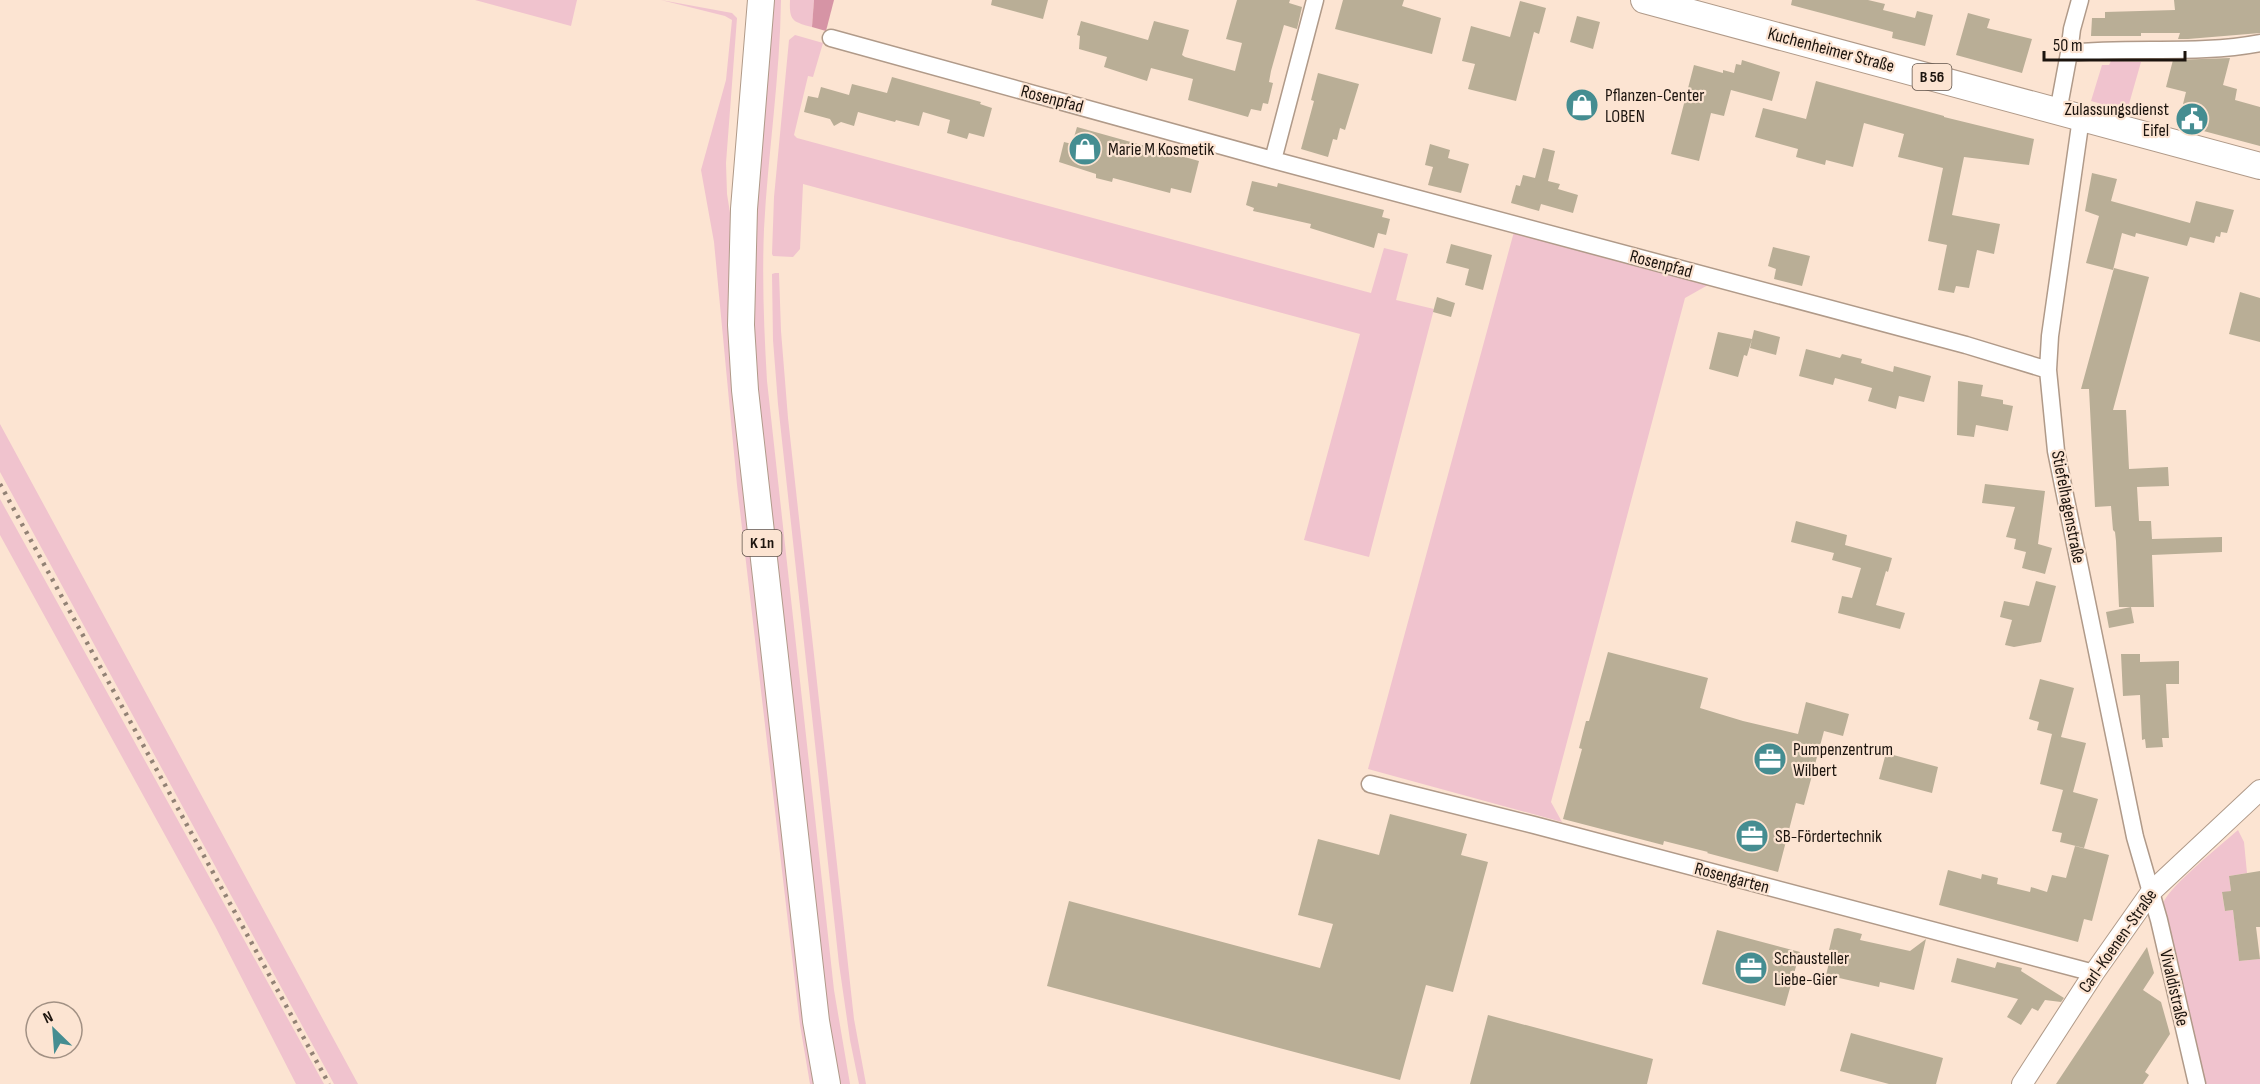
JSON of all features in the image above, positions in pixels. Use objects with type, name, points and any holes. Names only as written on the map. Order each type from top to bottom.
[{"type":"main road","name":"K 1n","points":[[744,0],[742,51],[730,172],[732,188],[744,209]]},
{"type":"main road","name":"K 1n","points":[[760,0],[744,209],[741,325],[745,390],[814,998],[822,1063],[827,1084]]},
{"type":"main road","name":"Kuchenheimer Straße","points":[[1644,0],[2260,166]]},
{"type":"street","points":[[1273,160],[1315,0]]},
{"type":"street","name":"Stiefelhagenstraße","points":[[2080,0],[2072,29],[2069,54],[2069,115],[2048,370],[2052,420],[2064,492],[2135,837],[2151,892]]},
{"type":"street","name":"Rosenpfad","points":[[831,38],[1273,160],[1944,339],[2048,370]]},
{"type":"street","points":[[2069,54],[2092,51],[2218,49],[2260,44]]},
{"type":"street","name":"Rosengarten","points":[[1370,784],[2094,973]]},
{"type":"street","name":"Carl-Koenen-Straße","points":[[2022,1084],[2094,973],[2151,892],[2260,790]]},
{"type":"street","name":"Vivaldistraße","points":[[2151,892],[2197,1084]]},
{"type":"shaded area","points":[[475,0],[577,0],[571,26]]},
{"type":"shaded area","points":[[661,0],[732,13],[737,18],[726,163],[727,194],[816,1084],[810,1084],[800,1025],[737,485],[714,242],[701,170],[726,80],[732,20],[725,16]]},
{"type":"shaded area","points":[[770,0],[781,0],[764,229],[767,381],[834,990],[850,1084],[839,1084],[832,1054],[759,415],[754,349],[752,264]]},
{"type":"shaded area","points":[[790,0],[814,0],[812,27],[794,20],[790,12]]},
{"type":"shaded area","points":[[814,0],[834,0],[826,31],[812,27]]},
{"type":"shaded area","points":[[795,35],[823,43],[813,77],[808,76],[794,135],[797,138],[1371,293],[1384,248],[1408,254],[1396,300],[1434,309],[1369,557],[1304,540],[1360,334],[803,184],[800,249],[793,257],[773,256],[774,197],[789,40]]},
{"type":"shaded area","points":[[2111,61],[2141,62],[2127,111],[2091,101],[2102,65],[2109,65]]},
{"type":"shaded area","points":[[1515,228],[1708,285],[1685,298],[1551,802],[1562,822],[1368,769]]},
{"type":"shaded area","points":[[779,273],[788,418],[854,1019],[866,1084],[859,1084],[839,964],[778,404],[773,340],[772,274]]},
{"type":"shaded area","points":[[0,424],[358,1084],[334,1084],[0,472]]},
{"type":"shaded area","points":[[0,499],[324,1084],[296,1084],[215,926],[0,535]]},
{"type":"shaded area","points":[[2238,830],[2244,842],[2247,873],[2229,876],[2231,891],[2222,893],[2225,911],[2233,910],[2239,961],[2260,959],[2260,1084],[2205,1084],[2163,903],[2186,876]]},
{"type":"building","points":[[992,0],[1048,0],[1043,19],[991,5]]},
{"type":"building","points":[[1237,0],[1290,0],[1289,3],[1302,7],[1297,29],[1284,25],[1271,71],[1269,82],[1273,83],[1268,104],[1263,103],[1261,111],[1251,109],[1248,117],[1188,100],[1193,79],[1151,68],[1147,81],[1104,67],[1107,57],[1079,49],[1080,36],[1077,35],[1081,21],[1148,40],[1154,21],[1189,30],[1182,55],[1185,57],[1235,71],[1242,43],[1226,39]]},
{"type":"building","points":[[1343,0],[1404,0],[1402,6],[1441,18],[1432,54],[1335,29]]},
{"type":"building","points":[[1792,0],[1868,0],[1885,4],[1883,10],[1915,18],[1917,11],[1933,15],[1925,46],[1892,38],[1893,32],[1791,5]]},
{"type":"building","points":[[2174,0],[2260,0],[2260,33],[2188,39],[2178,39],[2180,33],[2091,36],[2092,18],[2105,18],[2105,12],[2175,10]]},
{"type":"building","points":[[1520,1],[1546,8],[1539,34],[1534,32],[1516,101],[1468,89],[1475,64],[1462,61],[1471,26],[1510,37]]},
{"type":"building","points":[[1968,13],[1990,19],[1987,28],[2032,39],[2022,73],[1956,55]]},
{"type":"building","points":[[1577,16],[1600,22],[1593,49],[1570,42]]},
{"type":"building","points":[[2230,58],[2223,85],[2237,89],[2235,100],[2260,107],[2260,146],[2181,125],[2186,105],[2183,104],[2186,92],[2166,87],[2173,60]]},
{"type":"building","points":[[1742,60],[1780,72],[1772,101],[1731,90],[1724,116],[1711,113],[1699,161],[1671,154],[1694,65],[1723,73],[1723,70],[1734,73],[1736,64],[1741,65]]},
{"type":"building","points":[[1318,73],[1359,84],[1345,130],[1340,128],[1337,140],[1333,139],[1328,157],[1301,149],[1314,101],[1311,100]]},
{"type":"building","points":[[892,77],[981,102],[980,104],[992,108],[984,137],[969,133],[967,139],[947,133],[950,120],[923,112],[919,126],[858,112],[854,126],[841,122],[834,126],[830,119],[804,112],[808,96],[818,98],[821,87],[849,95],[852,84],[887,93]]},
{"type":"building","points":[[1816,81],[1944,117],[2034,139],[2029,165],[1964,157],[1952,215],[2000,224],[1994,254],[1977,250],[1969,288],[1956,286],[1954,293],[1938,290],[1947,245],[1928,241],[1943,168],[1898,157],[1904,134],[1864,123],[1853,167],[1826,160],[1825,165],[1796,157],[1798,149],[1755,137],[1763,108],[1806,119]]},
{"type":"building","points":[[1077,127],[1199,161],[1191,193],[1171,188],[1170,193],[1113,178],[1112,182],[1096,178],[1096,174],[1059,162],[1064,142],[1072,144]]},
{"type":"building","points":[[1430,144],[1450,150],[1448,158],[1469,164],[1461,193],[1428,185],[1433,167],[1425,165]]},
{"type":"building","points":[[1543,148],[1555,151],[1548,181],[1560,184],[1558,189],[1578,195],[1573,213],[1541,204],[1539,211],[1511,203],[1516,185],[1520,186],[1523,175],[1535,178]]},
{"type":"building","points":[[2092,173],[2117,179],[2111,201],[2190,223],[2196,201],[2234,210],[2227,233],[2221,232],[2220,237],[2216,236],[2214,243],[2190,237],[2187,246],[2136,233],[2135,237],[2122,233],[2113,270],[2086,263],[2099,216],[2085,211]]},
{"type":"building","points":[[1252,181],[1277,187],[1278,183],[1384,210],[1382,217],[1390,219],[1386,235],[1378,233],[1374,248],[1310,228],[1311,224],[1253,211],[1254,208],[1246,205]]},
{"type":"building","points":[[1451,244],[1492,255],[1483,290],[1465,285],[1469,269],[1446,263]]},
{"type":"building","points":[[1773,247],[1810,256],[1802,286],[1774,279],[1776,269],[1768,266]]},
{"type":"building","points":[[2114,268],[2149,277],[2113,410],[2126,410],[2129,469],[2168,467],[2169,486],[2137,487],[2139,521],[2151,521],[2152,539],[2222,537],[2222,552],[2152,555],[2154,607],[2119,607],[2116,541],[2111,506],[2095,507],[2089,389],[2081,389]]},
{"type":"building","points":[[2240,292],[2260,298],[2260,342],[2229,334]]},
{"type":"building","points":[[1437,297],[1455,303],[1451,317],[1433,312]]},
{"type":"building","points":[[1754,330],[1780,337],[1776,355],[1750,348]]},
{"type":"building","points":[[1718,332],[1752,339],[1747,356],[1744,355],[1738,377],[1709,369]]},
{"type":"building","points":[[1806,349],[1840,358],[1842,354],[1862,359],[1861,363],[1893,372],[1894,366],[1931,376],[1924,402],[1899,396],[1896,409],[1868,401],[1872,388],[1835,378],[1833,385],[1799,376]]},
{"type":"building","points":[[1958,381],[1983,385],[1981,396],[2003,400],[2003,404],[2013,406],[2008,431],[1976,425],[1974,437],[1957,435]]},
{"type":"building","points":[[1985,484],[2045,491],[2038,544],[2052,548],[2045,574],[2022,568],[2026,552],[2014,549],[2016,539],[2006,537],[2015,507],[1982,503]]},
{"type":"building","points":[[1796,521],[1847,535],[1845,545],[1892,558],[1876,605],[1905,613],[1900,629],[1838,613],[1842,596],[1852,598],[1861,568],[1832,560],[1834,553],[1791,542]]},
{"type":"building","points":[[2036,581],[2056,586],[2041,642],[2014,647],[2005,645],[2012,620],[2000,617],[2004,601],[2029,606]]},
{"type":"building","points":[[2131,607],[2134,623],[2109,628],[2106,612]]},
{"type":"building","points":[[1608,652],[1708,678],[1700,708],[1743,721],[1798,734],[1806,702],[1849,714],[1843,736],[1824,731],[1804,805],[1796,803],[1778,872],[1664,841],[1663,845],[1563,819],[1582,749],[1579,748],[1586,721],[1589,721]]},
{"type":"building","points":[[2121,654],[2140,654],[2140,662],[2179,661],[2179,684],[2166,684],[2169,738],[2162,738],[2163,747],[2146,748],[2145,739],[2142,740],[2140,695],[2123,696]]},
{"type":"building","points":[[2040,679],[2074,688],[2061,737],[2086,743],[2073,792],[2098,799],[2084,848],[2060,842],[2062,833],[2052,831],[2063,790],[2040,784],[2052,734],[2037,730],[2039,722],[2029,719]]},
{"type":"building","points":[[1886,753],[1938,767],[1932,793],[1879,779]]},
{"type":"building","points":[[1390,814],[1467,834],[1461,855],[1488,862],[1453,992],[1426,985],[1400,1080],[1047,986],[1069,901],[1320,968],[1333,924],[1298,915],[1318,839],[1379,855]]},
{"type":"building","points":[[2075,846],[2109,855],[2092,921],[2084,919],[2078,942],[1939,905],[1948,870],[1981,879],[1982,874],[1998,878],[1997,884],[2030,892],[2031,887],[2047,892],[2052,875],[2066,878]]},
{"type":"building","points":[[2260,871],[2260,927],[2256,927],[2260,959],[2239,961],[2233,910],[2225,911],[2222,892],[2231,891],[2229,876]]},
{"type":"building","points":[[1834,929],[1862,934],[1860,940],[1910,951],[1926,939],[1914,990],[1880,982],[1879,987],[1826,975]]},
{"type":"building","name":"Schausteller Liebe-Gier","points":[[1717,930],[1800,952],[1785,1006],[1702,984]]},
{"type":"building","points":[[2147,947],[2154,973],[2143,990],[2161,1002],[2170,1034],[2145,1072],[2149,1075],[2143,1084],[2056,1084]]},
{"type":"building","points":[[1957,958],[1995,968],[1997,962],[2022,968],[2021,971],[2064,998],[2061,1002],[2045,1000],[2038,1011],[2032,1008],[2021,1025],[2007,1017],[2018,999],[1951,982]]},
{"type":"building","points":[[1488,1015],[1653,1059],[1647,1084],[1470,1084]]},
{"type":"building","points":[[1851,1033],[1943,1058],[1936,1084],[1889,1084],[1840,1071]]},
{"type":"railway","points":[[0,484],[329,1084]]},
{"type":"place","name":"Pflanzen-Center LOBEN","points":[[1582,105]]},
{"type":"place","name":"Zulassungsdienst Eifel","points":[[2192,119]]},
{"type":"place","name":"Marie M Kosmetik","points":[[1085,149]]},
{"type":"place","name":"Pumpenzentrum Wilbert","points":[[1770,759]]},
{"type":"place","name":"SB-Fördertechnik","points":[[1752,836]]},
{"type":"place","name":"Schausteller Liebe-Gier","points":[[1751,968]]}]
